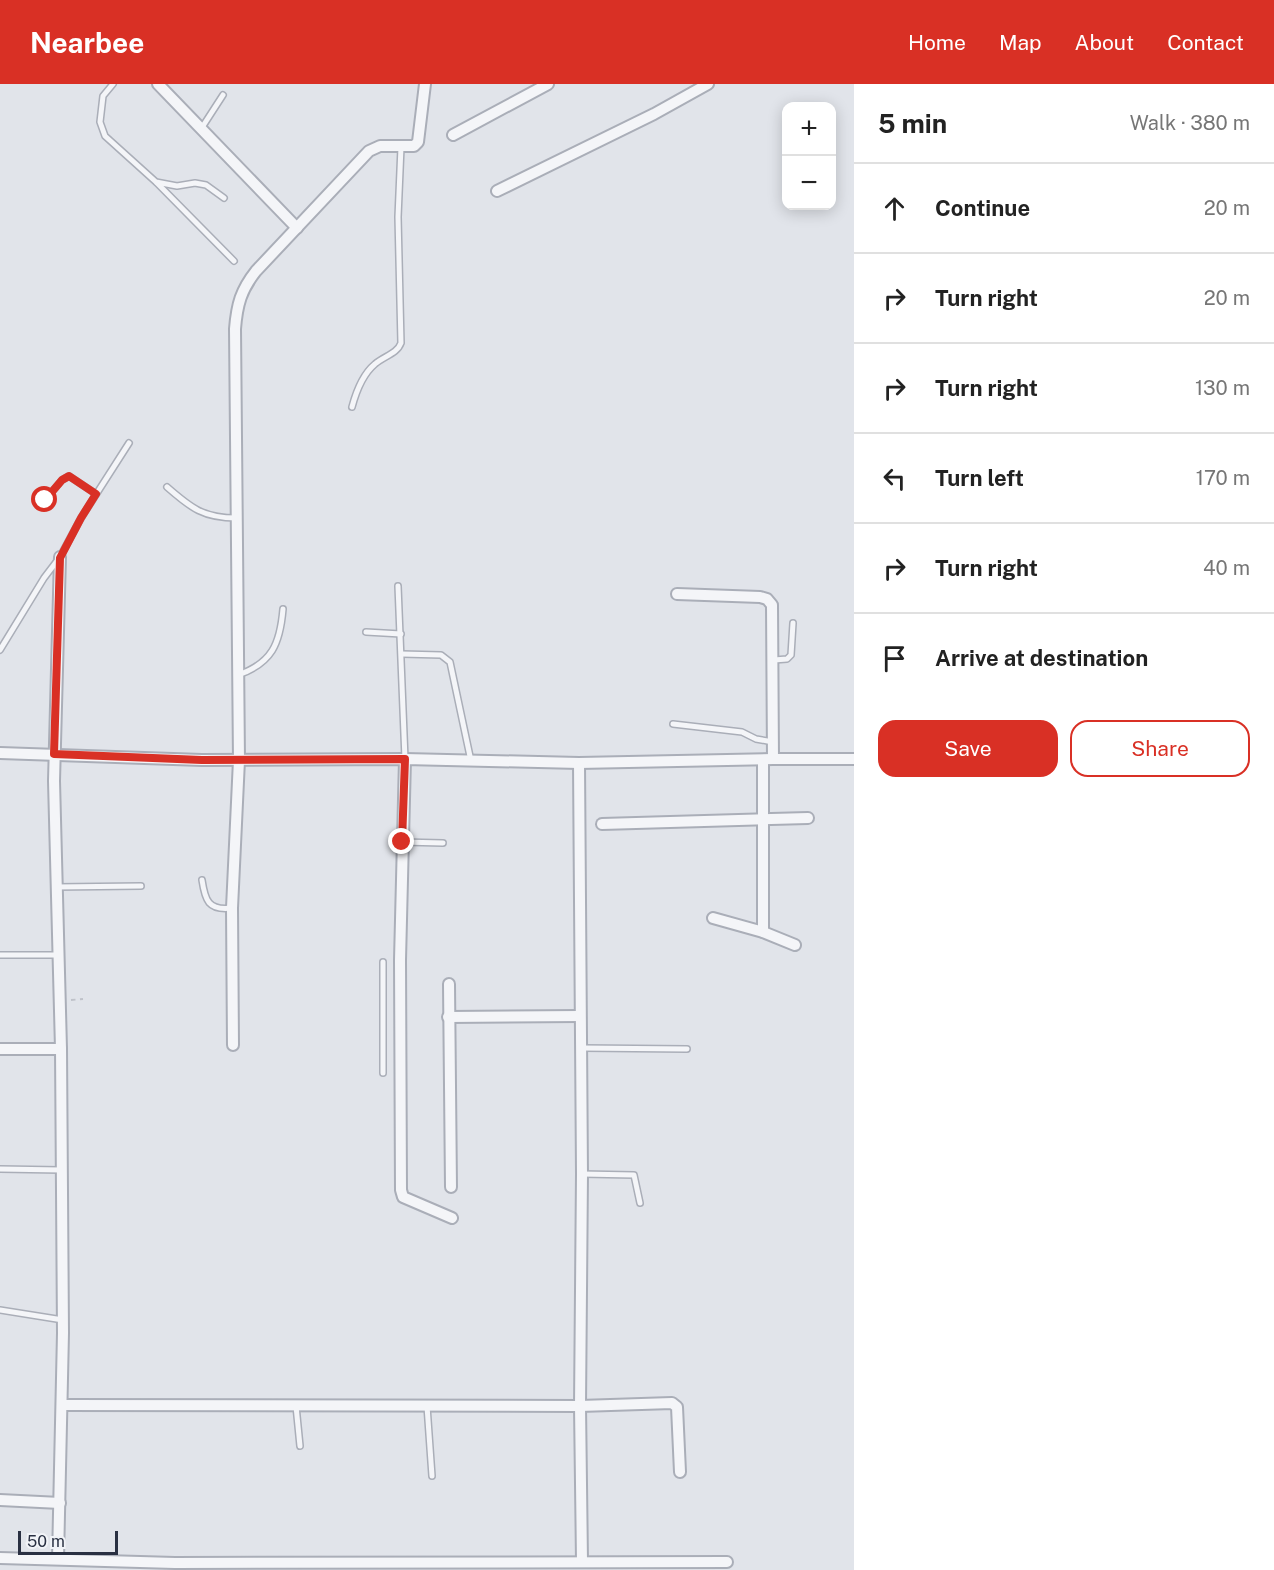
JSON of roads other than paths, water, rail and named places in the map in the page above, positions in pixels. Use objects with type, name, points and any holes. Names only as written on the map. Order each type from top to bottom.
[{"type":"street","points":[[158,84],[297,228]]},
{"type":"street","points":[[233,1045],[232,908],[239,760],[235,328],[237,307],[245,285],[369,151],[380,147],[414,146],[418,142],[425,84]]},
{"type":"street","points":[[453,135],[548,84]]},
{"type":"street","points":[[497,191],[703,85]]},
{"type":"street","points":[[58,1559],[63,1320],[61,1048],[54,754],[60,558]]},
{"type":"street","points":[[677,594],[760,597],[772,604],[773,742],[768,760],[763,821],[763,932]]},
{"type":"street","points":[[0,753],[239,760],[405,759],[579,763],[854,759]]},
{"type":"street","points":[[405,759],[400,999],[400,1190],[404,1197],[452,1218]]},
{"type":"street","points":[[579,763],[582,1561]]},
{"type":"street","points":[[602,824],[808,818]]},
{"type":"street","points":[[713,918],[763,932],[795,945]]},
{"type":"street","points":[[449,984],[451,1187]]},
{"type":"street","points":[[448,1017],[580,1017]]},
{"type":"street","points":[[0,1049],[61,1048]]},
{"type":"street","points":[[62,1405],[580,1406],[672,1403],[677,1407],[680,1472]]},
{"type":"street","points":[[0,1500],[60,1503]]},
{"type":"street","points":[[0,1558],[191,1567],[531,1567],[582,1561],[605,1566],[727,1562]]},
{"type":"lane","points":[[112,84],[103,96],[100,122],[105,136],[156,182],[234,261]]},
{"type":"lane","points":[[201,129],[223,95]]},
{"type":"lane","points":[[352,407],[363,379],[372,366],[383,357],[397,351],[401,343],[398,217],[401,147]]},
{"type":"lane","points":[[156,182],[177,186],[195,183],[206,185],[224,198]]},
{"type":"lane","points":[[0,650],[44,578],[60,558],[81,518],[129,443]]},
{"type":"lane","points":[[45,500],[62,480],[69,476],[96,494]]},
{"type":"lane","points":[[167,487],[191,507],[205,514],[219,518],[237,518]]},
{"type":"lane","points":[[398,586],[405,759]]},
{"type":"lane","points":[[238,675],[262,664],[273,651],[283,609]]},
{"type":"lane","points":[[774,660],[786,659],[792,654],[793,623]]},
{"type":"lane","points":[[366,632],[401,634]]},
{"type":"lane","points":[[402,654],[441,656],[450,662],[471,761]]},
{"type":"lane","points":[[673,724],[742,732],[756,739],[773,742]]},
{"type":"lane","points":[[402,842],[443,843]]},
{"type":"lane","points":[[202,880],[205,898],[212,906],[221,909],[232,908]]},
{"type":"lane","points":[[56,887],[141,886]]},
{"type":"lane","points":[[0,956],[58,956]]},
{"type":"lane","points":[[383,962],[383,1073]]},
{"type":"lane","points":[[383,999],[400,999]]},
{"type":"lane","points":[[580,1048],[687,1049]]},
{"type":"lane","points":[[0,1169],[62,1170]]},
{"type":"lane","points":[[582,1173],[634,1175],[640,1203]]},
{"type":"lane","points":[[0,1310],[63,1320]]},
{"type":"lane","points":[[296,1405],[300,1446]]},
{"type":"lane","points":[[427,1405],[432,1476]]}]
